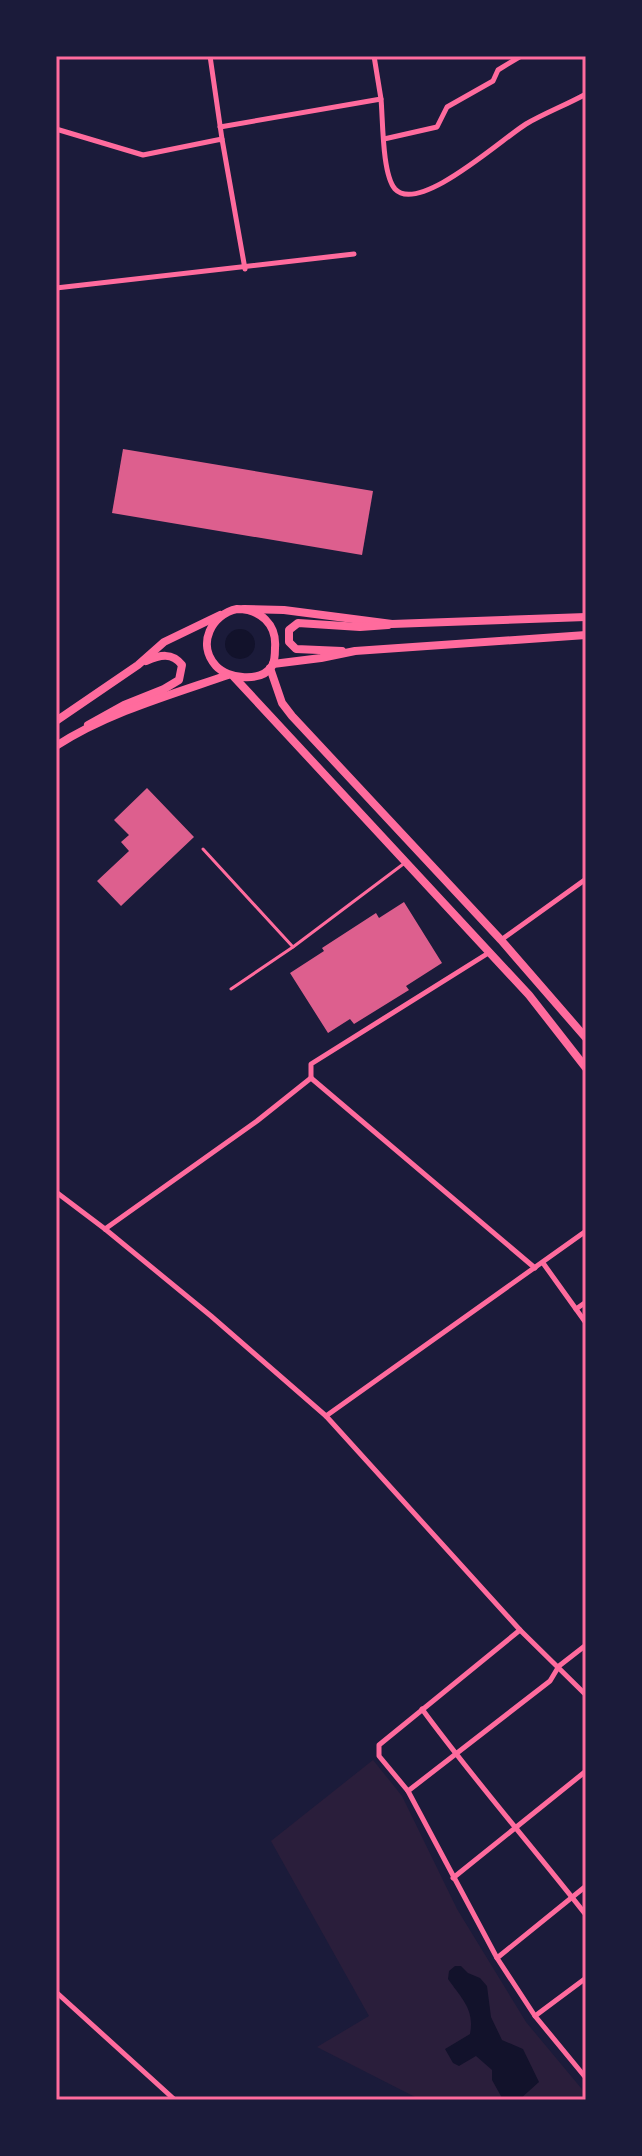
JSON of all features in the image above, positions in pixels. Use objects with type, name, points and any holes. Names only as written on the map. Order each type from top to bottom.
[{"type":"main road","points":[[244,609],[257,612],[271,626],[275,638],[272,666],[282,703],[292,716],[501,940],[586,1038]]},
{"type":"main road","points":[[56,721],[138,665],[164,642],[224,613],[244,609],[284,610],[392,624]]},
{"type":"main road","points":[[224,613],[210,628],[207,648],[214,664],[231,676],[407,861],[529,995],[586,1068]]},
{"type":"main road","points":[[586,617],[360,627],[298,623],[289,630],[289,642],[296,649],[355,651],[586,635]]},
{"type":"main road","points":[[74,735],[166,696],[231,676],[248,677],[272,666],[355,651]]},
{"type":"main road","points":[[56,746],[99,717],[174,684],[182,673],[180,662],[167,655],[138,665]]},
{"type":"street","points":[[210,56],[245,269]]},
{"type":"street","points":[[374,56],[392,187],[401,194],[417,195],[440,185],[525,124],[586,94]]},
{"type":"street","points":[[384,139],[437,127],[447,107],[493,81],[498,70],[521,56]]},
{"type":"street","points":[[220,127],[381,99]]},
{"type":"street","points":[[56,129],[143,155],[222,139]]},
{"type":"street","points":[[56,288],[245,269],[354,254]]},
{"type":"street","points":[[501,940],[586,879]]},
{"type":"street","points":[[490,952],[311,1064],[311,1078],[535,1268]]},
{"type":"street","points":[[105,1229],[257,1121],[311,1078]]},
{"type":"street","points":[[56,1192],[105,1229],[326,1416],[520,1630],[586,1695]]},
{"type":"street","points":[[326,1416],[586,1231]]},
{"type":"street","points":[[543,1263],[586,1323]]},
{"type":"street","points":[[576,1309],[586,1302]]},
{"type":"street","points":[[520,1630],[379,1745],[379,1756],[408,1791],[497,1958],[535,2016],[585,2075]]},
{"type":"street","points":[[408,1791],[550,1681],[559,1666],[586,1645]]},
{"type":"street","points":[[422,1709],[586,1915]]},
{"type":"street","points":[[453,1878],[586,1771]]},
{"type":"street","points":[[497,1958],[586,1886]]},
{"type":"street","points":[[535,2016],[586,1978]]},
{"type":"street","points":[[56,1992],[175,2100]]},
{"type":"lane","points":[[203,849],[293,947]]},
{"type":"lane","points":[[231,989],[293,947],[407,861]]},
{"type":"shaded area","points":[[240,629],[246,630],[254,638],[254,650],[246,658],[240,659],[234,658],[226,650],[225,644],[226,638],[234,630]]},
{"type":"shaded area","points":[[373,1760],[402,1796],[457,1909],[526,2022],[586,2094],[586,2100],[421,2100],[317,2047],[369,2016],[271,1841]]},
{"type":"shaded area","points":[[461,1966],[487,1986],[491,2017],[502,2040],[523,2049],[539,2082],[519,2100],[502,2098],[492,2080],[492,2070],[476,2056],[459,2066],[453,2063],[445,2049],[470,2034],[469,2011],[448,1979],[449,1971]]},
{"type":"building","points":[[123,449],[373,491],[362,555],[112,513]]},
{"type":"building","points":[[147,788],[194,837],[121,906],[97,881],[129,851],[121,842],[129,835],[114,820]]},
{"type":"building","points":[[404,902],[442,963],[406,986],[409,990],[354,1024],[350,1019],[328,1033],[290,973],[376,913],[379,918]]}]
